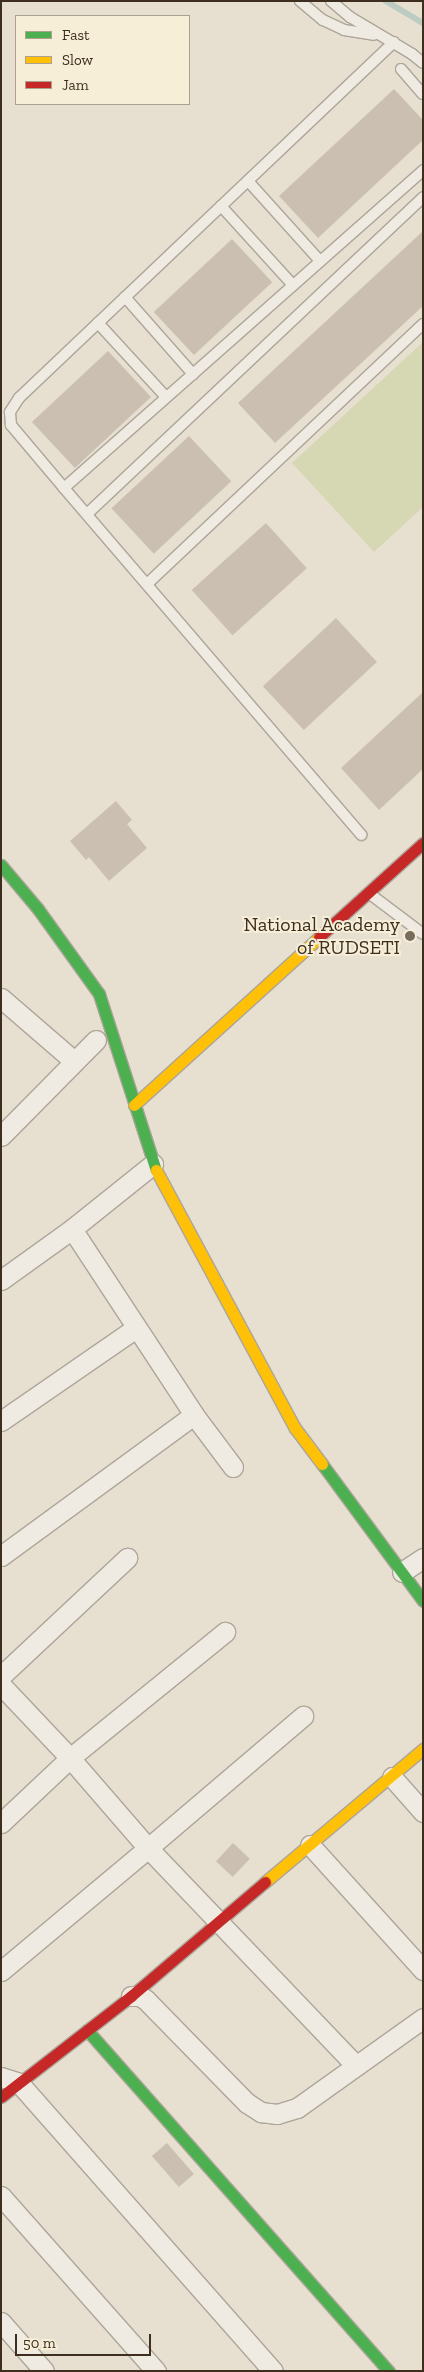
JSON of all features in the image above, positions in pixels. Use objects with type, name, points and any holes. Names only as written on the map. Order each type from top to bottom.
[{"type":"street","points":[[134,1105],[423,843]]},
{"type":"street","points":[[1,865],[38,909],[99,994],[154,1164],[295,1428],[423,1601]]},
{"type":"street","points":[[1,998],[74,1061]]},
{"type":"street","points":[[2,1133],[96,1040]]},
{"type":"street","points":[[1,1280],[72,1230],[154,1164]]},
{"type":"street","points":[[72,1230],[194,1415],[233,1467]]},
{"type":"street","points":[[1,1420],[136,1328]]},
{"type":"street","points":[[1,1556],[194,1415]]},
{"type":"street","points":[[1,1676],[127,1558]]},
{"type":"street","points":[[402,1572],[423,1558]]},
{"type":"street","points":[[1,1823],[70,1758],[225,1632]]},
{"type":"street","points":[[1,1685],[70,1758],[148,1848],[356,2066]]},
{"type":"street","points":[[1,1971],[303,1716]]},
{"type":"street","points":[[1,2097],[10,2080],[87,2030],[131,1996],[423,1749]]},
{"type":"street","points":[[392,1777],[423,1812]]},
{"type":"street","points":[[310,1845],[423,1970]]},
{"type":"street","points":[[131,1996],[139,1996],[145,1999],[247,2103],[261,2112],[277,2114],[297,2108],[423,2018]]},
{"type":"street","points":[[87,2030],[388,2371]]},
{"type":"street","points":[[10,2080],[273,2371]]},
{"type":"street","points":[[1,2196],[156,2371]]},
{"type":"street","points":[[1,2322],[44,2371]]},
{"type":"lane","points":[[300,1],[323,20],[344,30],[377,35],[394,42],[423,63]]},
{"type":"lane","points":[[331,1],[377,35]]},
{"type":"lane","points":[[361,835],[11,425],[10,412],[19,398],[394,42]]},
{"type":"lane","points":[[401,70],[423,94]]},
{"type":"lane","points":[[64,488],[423,170]]},
{"type":"lane","points":[[248,181],[320,261]]},
{"type":"lane","points":[[86,514],[423,197]]},
{"type":"lane","points":[[221,206],[293,285]]},
{"type":"lane","points":[[125,297],[192,374]]},
{"type":"lane","points":[[98,323],[166,398]]},
{"type":"lane","points":[[147,584],[423,324]]},
{"type":"lane","points":[[368,893],[423,934]]},
{"type":"green space","points":[[423,342],[423,507],[374,552],[292,463]]},
{"type":"building","points":[[394,89],[423,120],[423,140],[318,238],[279,196]]},
{"type":"building","points":[[423,231],[423,306],[275,443],[238,403]]},
{"type":"building","points":[[232,239],[272,282],[194,355],[154,312]]},
{"type":"building","points":[[108,351],[151,397],[75,468],[32,422]]},
{"type":"building","points":[[189,436],[231,481],[154,554],[111,508]]},
{"type":"building","points":[[266,523],[307,568],[233,635],[192,590]]},
{"type":"building","points":[[336,618],[377,662],[304,730],[263,686]]},
{"type":"building","points":[[423,692],[423,769],[379,810],[341,768]]},
{"type":"building","points":[[116,801],[132,820],[127,824],[147,848],[109,881],[89,857],[86,860],[70,841]]},
{"type":"building","points":[[233,1843],[250,1859],[233,1877],[216,1861]]},
{"type":"building","points":[[167,2143],[194,2174],[179,2187],[152,2156]]},
{"type":"waterway","points":[[386,1],[423,23]]},
{"type":"traffic: fast","points":[[1,865],[38,909],[99,994],[156,1170]]},
{"type":"traffic: fast","points":[[322,1464],[423,1601]]},
{"type":"traffic: fast","points":[[87,2030],[389,2371]]},
{"type":"traffic: slow","points":[[134,1105],[319,937]]},
{"type":"traffic: slow","points":[[156,1170],[295,1428],[322,1464]]},
{"type":"traffic: slow","points":[[265,1882],[423,1749]]},
{"type":"traffic: jam","points":[[319,937],[423,843]]},
{"type":"traffic: jam","points":[[1,2097],[131,1996],[265,1882]]},
{"type":"place","name":"National Academy of RUDSETI","points":[[410,936]]}]
